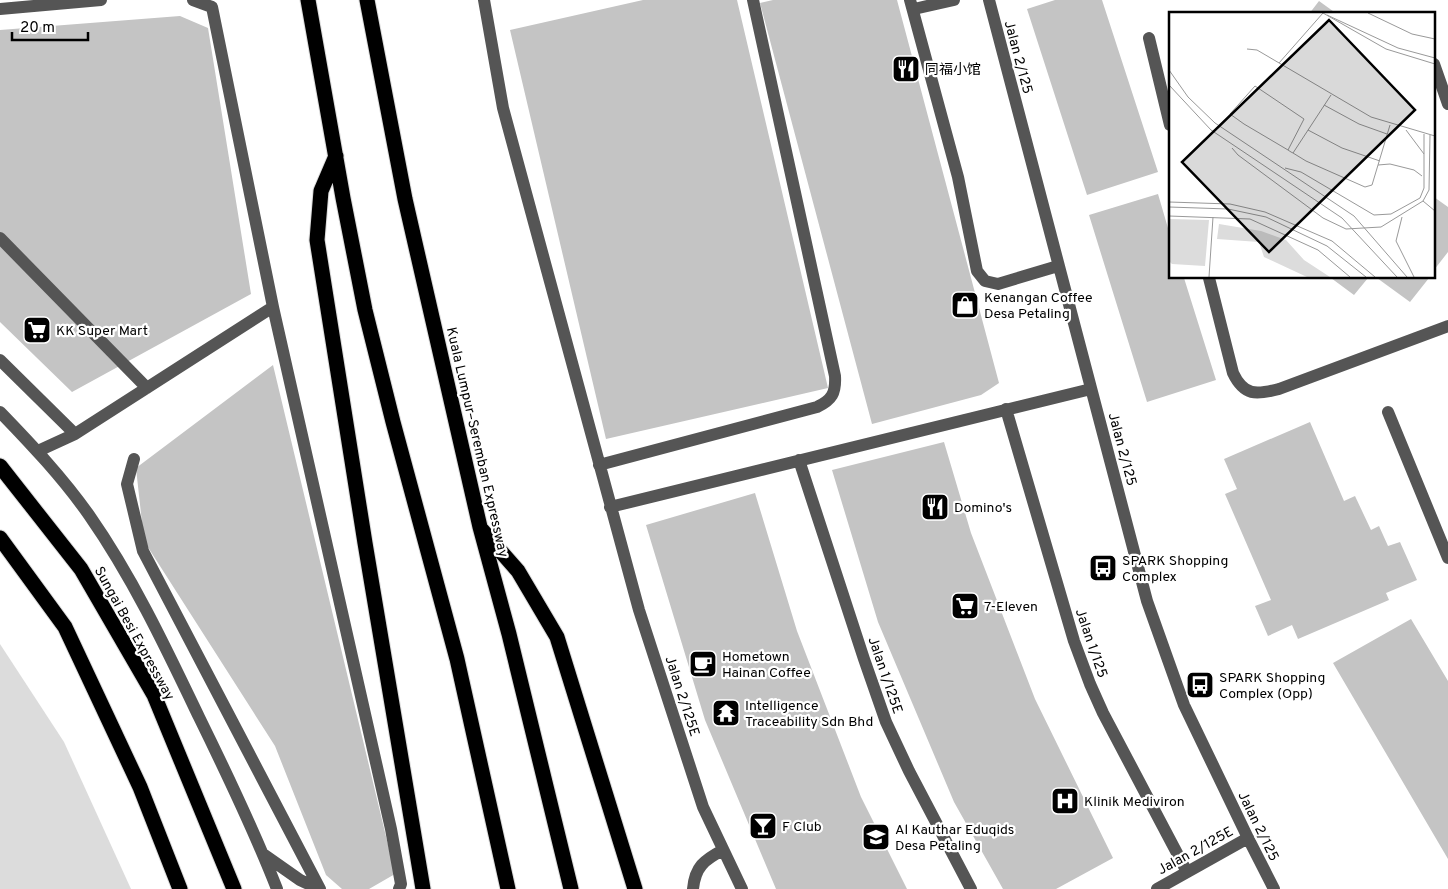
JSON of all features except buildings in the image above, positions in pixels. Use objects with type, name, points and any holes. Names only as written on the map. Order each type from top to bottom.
[{"type":"highway","points":[[308,0],[365,310],[457,659],[508,889]]},
{"type":"highway","name":"Kuala Lumpur–Seremban Expressway","points":[[367,0],[405,199],[480,527],[509,634],[571,889]]},
{"type":"highway","points":[[336,156],[321,191],[317,240],[423,889]]},
{"type":"highway","name":"Sungai Besi Expressway","points":[[0,466],[81,569],[154,695],[234,889]]},
{"type":"highway","points":[[480,527],[518,571],[557,637],[634,889]]},
{"type":"highway","points":[[0,538],[65,627],[140,787],[180,889]]},
{"type":"street","points":[[0,9],[101,0]]},
{"type":"street","points":[[193,0],[212,6],[273,307],[391,829],[401,884],[399,889]]},
{"type":"street","name":"Jalan 2/125E","points":[[484,0],[503,108],[639,610],[700,798],[742,889]]},
{"type":"street","points":[[599,465],[817,407],[825,403],[832,396],[836,386],[753,0]]},
{"type":"street","points":[[954,0],[912,5],[958,178],[977,271],[985,281],[998,284],[1058,266]]},
{"type":"street","name":"Jalan 2/125","points":[[989,0],[1147,600],[1184,705],[1274,889]]},
{"type":"street","points":[[1149,38],[1169,120]]},
{"type":"street","points":[[1436,70],[1448,104]]},
{"type":"street","points":[[0,238],[146,388]]},
{"type":"street","points":[[1209,279],[1233,373],[1237,382],[1244,389],[1254,393],[1265,393],[1279,389],[1448,326]]},
{"type":"street","points":[[38,451],[75,434],[273,307]]},
{"type":"street","points":[[0,360],[75,434]]},
{"type":"street","points":[[610,507],[1091,389]]},
{"type":"street","name":"Jalan 1/125","points":[[1006,409],[1074,641],[1090,684],[1103,713],[1187,872]]},
{"type":"street","points":[[0,412],[38,451],[88,514],[131,581],[185,686],[247,816],[277,889]]},
{"type":"street","points":[[1388,412],[1447,551]]},
{"type":"street","points":[[134,459],[127,484],[143,551],[320,889]]},
{"type":"street","name":"Jalan 1/125E","points":[[799,460],[886,722],[909,771],[971,889]]},
{"type":"street","name":"Jalan 2/125E","points":[[1157,889],[1248,838]]},
{"type":"street","points":[[693,889],[695,873],[701,865],[708,857],[723,850]]},
{"type":"street","points":[[263,854],[300,880],[320,889]]},
{"type":"shaded area","points":[[0,644],[64,742],[131,889],[0,889]]},
{"type":"place","name":"同福小馆","points":[[906,69]]},
{"type":"place","name":"Kenangan Coffee Desa Petaling","points":[[965,305]]},
{"type":"place","name":"KK Super Mart","points":[[37,330]]},
{"type":"place","name":"Domino's","points":[[935,507]]},
{"type":"place","name":"SPARK Shopping Complex","points":[[1103,568]]},
{"type":"place","name":"7-Eleven","points":[[965,606]]},
{"type":"place","name":"Hometown Hainan Coffee","points":[[703,664]]},
{"type":"place","name":"SPARK Shopping Complex (Opp)","points":[[1200,685]]},
{"type":"place","name":"Intelligence Traceability Sdn Bhd","points":[[726,713]]},
{"type":"place","name":"Klinik Mediviron","points":[[1065,801]]},
{"type":"place","name":"F Club","points":[[763,826]]},
{"type":"place","name":"Al Kauthar Eduqids Desa Petaling","points":[[876,837]]}]
